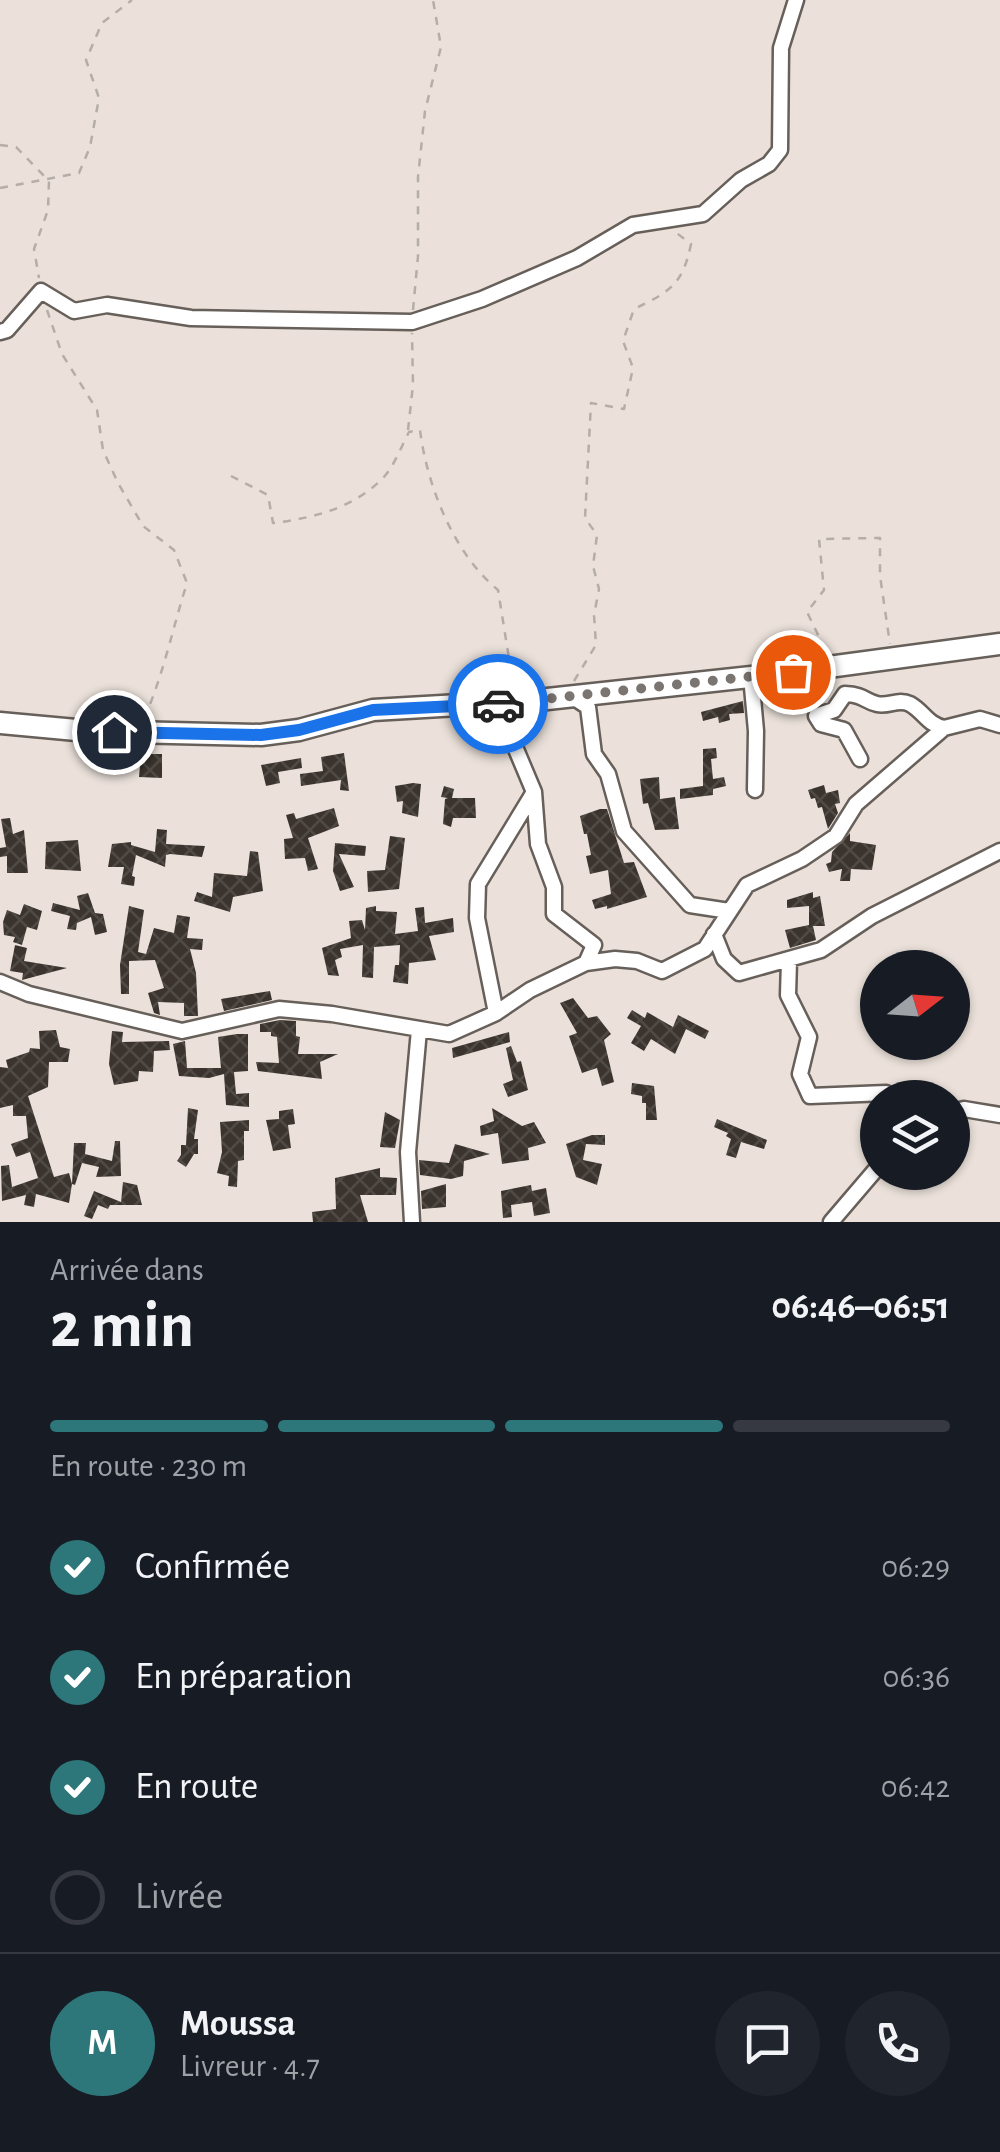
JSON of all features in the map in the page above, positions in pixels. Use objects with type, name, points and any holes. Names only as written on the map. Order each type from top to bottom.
[{"type":"main road","points":[[0,723],[86,732],[261,735],[299,730],[373,710],[529,702],[1000,644]]},
{"type":"street","points":[[0,332],[8,330],[40,291],[74,311],[107,305],[191,318],[412,322],[482,299],[577,258],[633,226],[703,214],[741,180],[769,164],[780,150],[781,48],[796,0]]},
{"type":"street","points":[[752,676],[755,790]]},
{"type":"street","points":[[860,759],[844,730],[820,724],[816,716],[834,710],[845,694],[863,695],[878,704],[902,701],[914,706],[930,724],[944,728]]},
{"type":"street","points":[[572,696],[588,707],[594,754],[608,774],[624,831],[690,905],[730,911]]},
{"type":"street","points":[[498,704],[534,792],[538,844],[546,856],[554,887],[554,914],[594,946],[586,963]]},
{"type":"street","points":[[0,982],[29,994],[182,1031],[279,1009],[449,1034],[586,963],[615,959],[662,972],[705,950],[747,885],[836,836],[856,804],[944,728],[980,720],[1000,725]]},
{"type":"street","points":[[496,1013],[478,918],[478,884],[534,792]]},
{"type":"street","points":[[714,934],[724,958],[739,973],[789,961],[821,950],[872,916],[1000,851]]},
{"type":"street","points":[[789,961],[788,995],[809,1037],[800,1074],[810,1096],[860,1094]]},
{"type":"street","points":[[412,1222],[408,1152],[420,1030]]},
{"type":"street","points":[[970,1110],[1000,1115]]},
{"type":"street","points":[[831,1222],[860,1188]]},
{"type":"path","points":[[0,188],[79,174],[90,146],[99,98],[86,60],[102,22],[132,0]]},
{"type":"path","points":[[232,476],[268,496],[273,523],[316,518],[353,500],[384,478],[407,435],[418,256],[418,177],[425,111],[441,46],[434,0]]},
{"type":"path","points":[[0,145],[16,147],[49,181],[48,210],[34,249],[40,291],[62,354],[98,410],[103,450],[118,483],[143,526],[174,550],[188,583],[161,680],[141,732]]},
{"type":"path","points":[[572,696],[572,684],[596,644],[594,615],[599,589],[593,566],[597,535],[586,518],[591,403],[624,409],[633,368],[623,341],[634,309],[671,290],[686,270],[691,244],[660,222]]},
{"type":"path","points":[[407,435],[420,430],[431,481],[462,547],[477,572],[498,590],[511,671],[529,702]]},
{"type":"path","points":[[816,716],[822,643],[807,612],[824,590],[819,539],[880,538],[880,576],[893,659]]},
{"type":"building","points":[[743,701],[744,713],[729,714],[730,720],[719,723],[718,717],[703,721],[701,712]]},
{"type":"building","points":[[716,748],[717,758],[711,759],[713,779],[724,777],[726,786],[713,789],[713,795],[680,799],[680,789],[703,786],[703,749]]},
{"type":"building","points":[[344,753],[349,791],[340,790],[341,780],[301,786],[300,774],[323,771],[321,757]]},
{"type":"building","points":[[141,754],[162,754],[162,778],[139,777]]},
{"type":"building","points":[[301,758],[302,768],[278,772],[280,783],[266,786],[261,765]]},
{"type":"building","points":[[659,777],[660,799],[675,797],[679,829],[655,830],[648,803],[643,804],[640,779]]},
{"type":"building","points":[[421,784],[418,817],[402,813],[403,801],[397,802],[395,786]]},
{"type":"building","points":[[824,785],[826,793],[838,790],[840,803],[835,804],[838,813],[828,829],[822,807],[818,808],[808,790]]},
{"type":"building","points":[[444,786],[454,789],[452,798],[475,798],[476,818],[453,818],[451,827],[443,824],[448,798],[441,797]]},
{"type":"building","points":[[334,808],[339,826],[308,838],[318,869],[308,871],[305,858],[285,859],[284,839],[293,838],[286,815],[294,813],[296,819]]},
{"type":"building","points":[[607,809],[624,863],[634,862],[647,897],[607,909],[595,909],[592,900],[611,894],[608,870],[590,874],[586,856],[591,855],[580,816]]},
{"type":"building","points":[[10,818],[13,834],[24,830],[28,873],[7,873],[7,856],[0,857],[0,848],[6,847],[1,819]]},
{"type":"building","points":[[157,829],[167,830],[166,844],[205,846],[202,857],[166,855],[165,867],[136,855],[134,886],[121,884],[124,867],[108,867],[112,844],[131,842],[155,852]]},
{"type":"building","points":[[850,833],[850,841],[876,845],[872,870],[851,869],[850,881],[840,881],[842,869],[829,872],[826,864]]},
{"type":"building","points":[[390,836],[405,838],[399,889],[368,892],[367,871],[385,870]]},
{"type":"building","points":[[78,840],[81,871],[45,869],[46,842]]},
{"type":"building","points":[[335,843],[366,846],[365,856],[339,854],[354,887],[340,891],[333,871]]},
{"type":"building","points":[[250,851],[258,852],[263,891],[233,897],[230,912],[194,901],[197,892],[212,897],[214,873],[247,876]]},
{"type":"building","points":[[813,892],[813,898],[820,896],[825,926],[813,926],[816,940],[790,948],[785,930],[809,925],[809,906],[787,908],[787,900]]},
{"type":"building","points":[[88,893],[95,913],[103,914],[107,932],[95,935],[91,917],[77,923],[76,930],[67,929],[70,916],[51,911],[53,903],[80,910],[77,896]]},
{"type":"building","points":[[24,904],[42,911],[37,930],[27,927],[22,945],[13,942],[15,937],[4,935],[3,922],[7,910],[20,915]]},
{"type":"building","points":[[129,906],[144,910],[138,952],[146,954],[154,928],[174,933],[177,915],[190,917],[187,938],[203,939],[202,950],[190,949],[196,973],[198,1016],[184,1016],[184,1003],[158,1002],[160,1015],[154,1013],[148,993],[164,988],[155,960],[129,961],[129,994],[121,994],[120,965]]},
{"type":"building","points":[[376,906],[376,911],[397,912],[395,934],[418,931],[415,908],[424,907],[425,923],[453,918],[454,932],[429,936],[436,960],[409,963],[408,984],[393,982],[400,945],[374,947],[373,978],[362,977],[363,945],[340,949],[342,957],[335,960],[339,976],[328,975],[322,948],[351,938],[349,921],[362,920],[365,930],[366,908]]},
{"type":"building","points":[[15,945],[27,948],[24,961],[67,968],[22,980],[23,973],[10,971]]},
{"type":"building","points":[[270,991],[272,1000],[224,1011],[221,999]]},
{"type":"building","points":[[573,998],[588,1018],[597,1016],[611,1034],[604,1040],[614,1082],[602,1086],[597,1068],[582,1073],[569,1036],[577,1033],[560,1003]]},
{"type":"building","points":[[632,1010],[645,1018],[647,1012],[673,1027],[678,1015],[709,1031],[705,1039],[686,1029],[675,1054],[651,1039],[644,1051],[631,1043],[641,1026],[627,1018]]},
{"type":"building","points":[[296,1021],[296,1036],[300,1037],[298,1054],[338,1054],[320,1062],[322,1079],[258,1071],[256,1062],[279,1063],[277,1037],[271,1036],[271,1032],[260,1032],[260,1024]]},
{"type":"building","points":[[56,1030],[60,1047],[70,1049],[68,1062],[49,1062],[48,1087],[28,1096],[54,1177],[69,1173],[69,1203],[36,1194],[34,1207],[24,1205],[26,1195],[2,1201],[1,1166],[9,1165],[12,1187],[38,1178],[30,1152],[16,1157],[11,1144],[28,1138],[26,1116],[13,1116],[13,1105],[0,1108],[0,1067],[8,1068],[6,1060],[29,1052],[30,1048],[40,1049],[39,1031]]},
{"type":"building","points":[[112,1031],[123,1032],[122,1042],[169,1041],[170,1050],[154,1051],[153,1072],[139,1071],[138,1081],[114,1085],[109,1064]]},
{"type":"building","points":[[509,1032],[510,1042],[453,1058],[452,1048]]},
{"type":"building","points":[[248,1034],[248,1071],[234,1072],[236,1094],[249,1093],[249,1107],[226,1105],[224,1074],[209,1078],[179,1076],[173,1044],[185,1041],[187,1068],[221,1068],[218,1037]]},
{"type":"building","points":[[511,1046],[517,1062],[521,1061],[528,1090],[508,1097],[503,1084],[513,1080],[506,1048]]},
{"type":"building","points":[[632,1083],[654,1086],[657,1120],[646,1120],[646,1103],[642,1103],[642,1096],[631,1094]]},
{"type":"building","points":[[188,1108],[198,1110],[194,1139],[198,1139],[198,1154],[186,1167],[177,1161],[181,1145],[186,1145]]},
{"type":"building","points":[[492,1108],[522,1126],[534,1122],[546,1143],[528,1148],[529,1160],[502,1164],[498,1133],[481,1136],[480,1126],[494,1121]]},
{"type":"building","points":[[293,1109],[295,1124],[288,1125],[291,1148],[273,1151],[266,1120],[279,1119],[279,1111]]},
{"type":"building","points":[[385,1112],[400,1120],[395,1148],[380,1147]]},
{"type":"building","points":[[717,1119],[767,1140],[764,1149],[741,1142],[736,1158],[726,1155],[731,1139],[726,1136],[728,1133],[714,1127]]},
{"type":"building","points":[[249,1120],[249,1131],[244,1131],[244,1160],[238,1161],[237,1187],[228,1186],[229,1176],[217,1173],[222,1152],[220,1122]]},
{"type":"building","points":[[605,1135],[605,1145],[586,1144],[583,1160],[602,1164],[597,1185],[576,1177],[566,1144]]},
{"type":"building","points":[[115,1141],[120,1141],[121,1176],[96,1177],[99,1167],[82,1163],[75,1185],[74,1143],[86,1143],[85,1154],[112,1161]]},
{"type":"building","points":[[455,1144],[490,1154],[464,1161],[463,1176],[451,1179],[420,1175],[419,1160],[449,1163]]},
{"type":"building","points":[[380,1168],[380,1177],[397,1178],[396,1195],[360,1195],[368,1222],[313,1222],[312,1212],[336,1209],[335,1178]]},
{"type":"building","points":[[123,1182],[137,1185],[142,1205],[110,1205],[108,1209],[98,1205],[92,1219],[84,1216],[94,1191],[121,1202]]},
{"type":"building","points":[[446,1184],[446,1207],[422,1209],[421,1191]]},
{"type":"building","points":[[531,1185],[532,1191],[546,1188],[550,1213],[534,1216],[532,1202],[511,1205],[512,1217],[503,1218],[501,1191]]},
{"type":"way so far","points":[[498,704],[793,672]]},
{"type":"route","points":[[114,732],[261,735],[299,730],[373,710],[498,704]]}]
